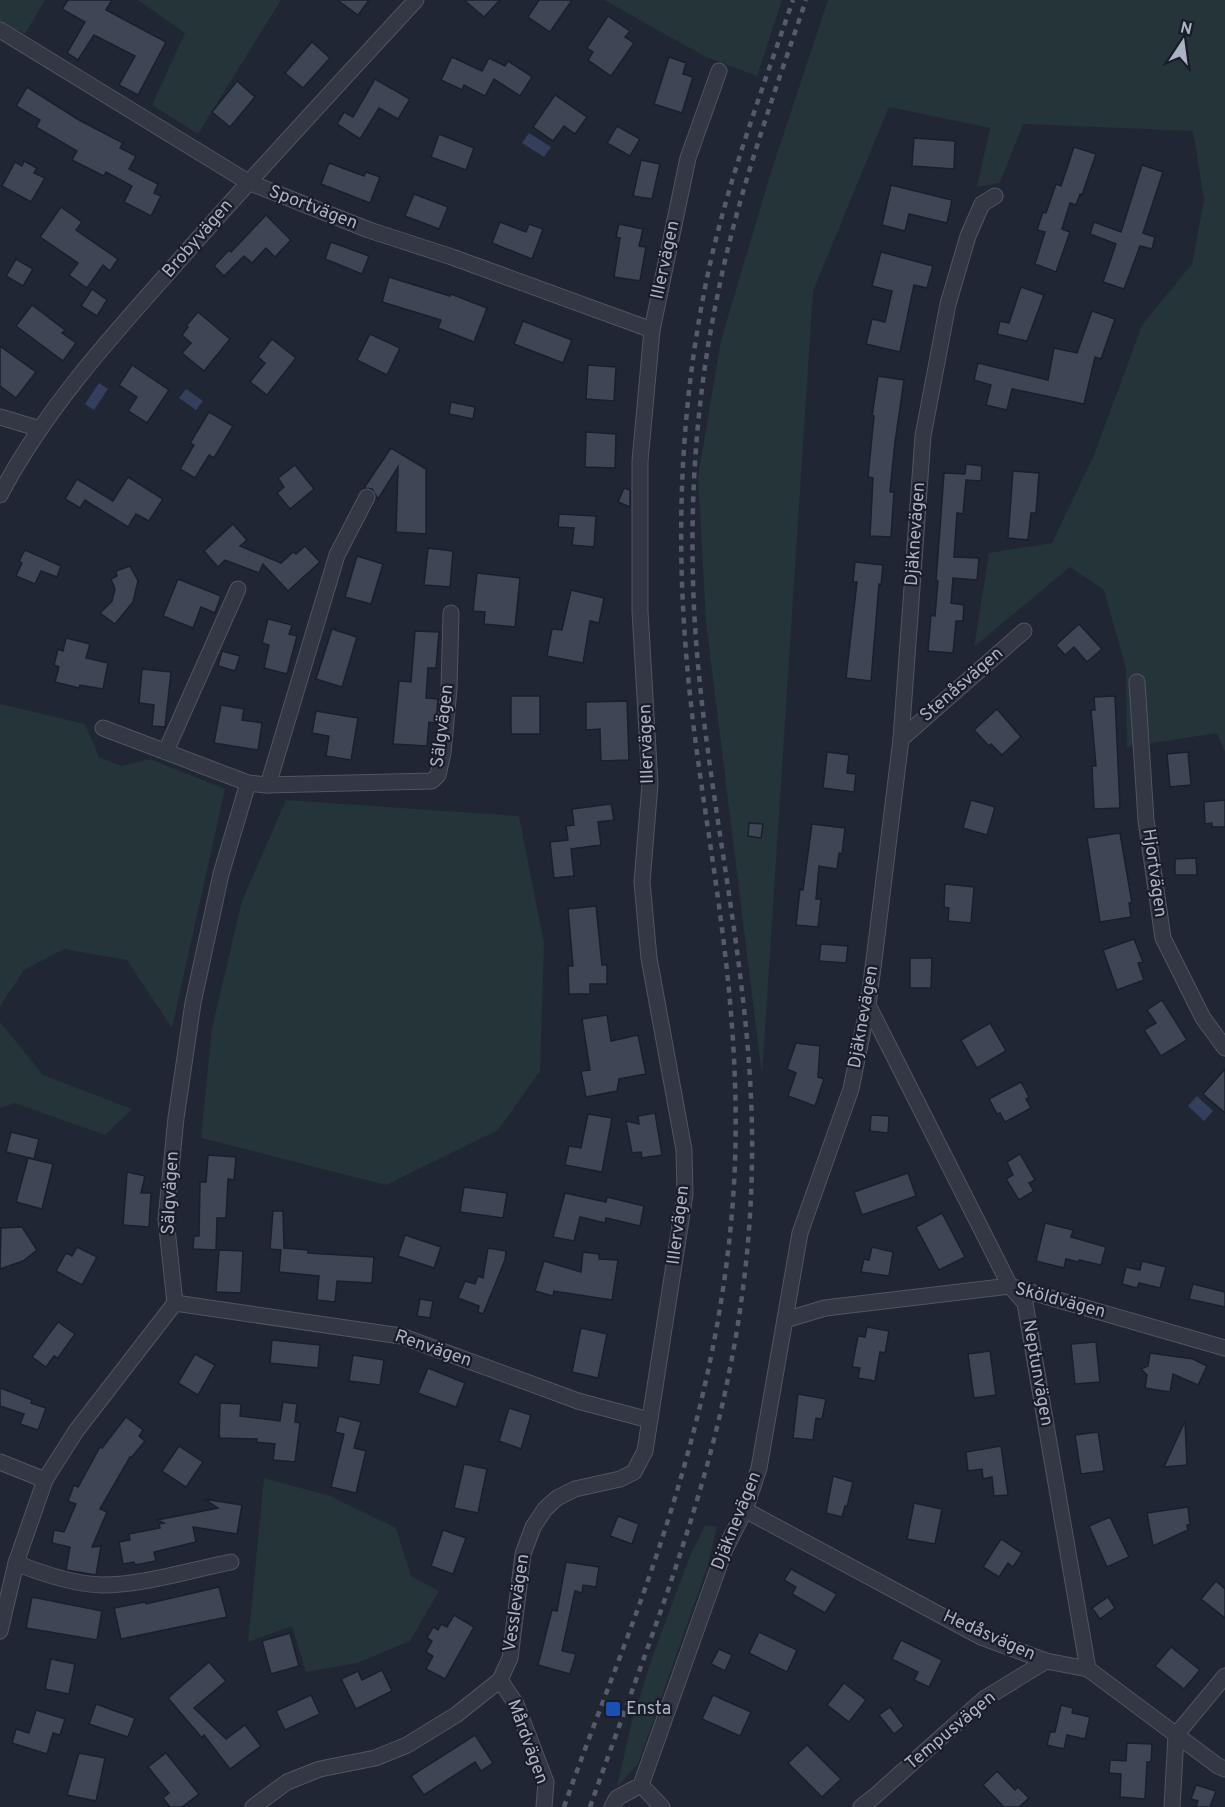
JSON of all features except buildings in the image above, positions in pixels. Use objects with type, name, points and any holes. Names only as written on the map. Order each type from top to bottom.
[{"type":"street","name":"Brobyvägen","points":[[0,495],[40,429],[97,353],[248,182],[416,0]]},
{"type":"street","name":"Sportvägen","points":[[0,30],[248,182],[369,230],[452,256],[652,330]]},
{"type":"street","name":"Illervägen","points":[[649,1420],[685,1194],[684,1150],[649,958],[642,882],[650,784],[640,610],[640,461],[652,330],[688,158],[719,71]]},
{"type":"street","name":"Djäknevägen","points":[[641,1785],[725,1549],[745,1510],[759,1468],[800,1233],[851,1089],[868,1005],[901,739],[923,436],[948,304],[968,236],[982,204],[995,196]]},
{"type":"street","points":[[0,417],[40,429]]},
{"type":"street","points":[[268,785],[337,555],[367,497]]},
{"type":"street","points":[[166,751],[238,589]]},
{"type":"street","name":"Sälgvägen","points":[[103,728],[248,783],[268,785],[432,782],[438,775],[443,753],[451,613]]},
{"type":"street","name":"Stenåsvägen","points":[[901,739],[1024,631]]},
{"type":"street","name":"Hjortvägen","points":[[1137,682],[1146,820],[1163,938],[1203,1018],[1225,1047]]},
{"type":"street","name":"Sälgvägen","points":[[175,1303],[166,1219],[176,1118],[193,1003],[221,874],[248,783]]},
{"type":"street","name":"Neptunvägen","points":[[868,1005],[1010,1287],[1025,1303],[1088,1669]]},
{"type":"street","name":"Sköldvägen","points":[[785,1320],[825,1308],[1010,1287],[1225,1348]]},
{"type":"street","points":[[0,1631],[16,1563],[45,1480],[76,1431],[175,1303]]},
{"type":"street","name":"Renvägen","points":[[175,1303],[401,1336],[578,1401],[649,1420]]},
{"type":"street","name":"Vesslevägen","points":[[500,1680],[510,1658],[523,1554],[533,1527],[545,1509],[557,1498],[575,1489],[620,1479],[634,1472],[645,1450],[649,1420]]},
{"type":"street","points":[[0,1462],[45,1480]]},
{"type":"street","name":"Hedåsvägen","points":[[745,1510],[981,1637],[1046,1661],[1088,1669],[1176,1736],[1225,1769]]},
{"type":"street","points":[[16,1563],[49,1577],[101,1585],[137,1581],[231,1562]]},
{"type":"street","name":"Tempusvägen","points":[[861,1807],[984,1699],[1046,1661]]},
{"type":"street","points":[[1172,1807],[1176,1736],[1225,1677]]},
{"type":"street","points":[[253,1807],[287,1782],[320,1769],[375,1758],[407,1745],[456,1715],[500,1680]]},
{"type":"street","name":"Mårdvägen","points":[[500,1680],[516,1704],[546,1782],[544,1807]]},
{"type":"street","points":[[612,1807],[617,1798],[641,1785],[662,1807]]},
{"type":"shaded area","points":[[0,0],[45,0],[25,34],[0,21]]},
{"type":"shaded area","points":[[138,0],[281,0],[198,134],[152,105],[185,33]]},
{"type":"shaded area","points":[[604,0],[782,0],[757,76],[706,57]]},
{"type":"shaded area","points":[[828,0],[1225,0],[1225,752],[1217,733],[1127,747],[1126,669],[1104,590],[1070,567],[974,647],[989,553],[1052,543],[1094,455],[1142,325],[1192,264],[1204,200],[1193,131],[1023,124],[1000,183],[977,187],[990,128],[889,107],[813,291],[762,1076],[706,622],[698,477],[721,340],[772,169]]},
{"type":"shaded area","points":[[0,704],[85,724],[99,757],[121,766],[150,759],[225,789],[172,1028],[127,960],[64,949],[24,970],[0,1006]]},
{"type":"shaded area","points":[[286,800],[519,816],[544,943],[540,1071],[498,1130],[386,1185],[201,1138],[212,1028],[242,901]]},
{"type":"shaded area","points":[[0,1022],[43,1075],[132,1109],[105,1135],[15,1103],[0,1108]]},
{"type":"shaded area","points":[[264,1478],[330,1496],[396,1528],[411,1576],[439,1591],[410,1641],[357,1663],[306,1672],[292,1626],[248,1642]]},
{"type":"shaded area","points":[[705,1526],[717,1526],[708,1565],[638,1764],[617,1787],[632,1721],[652,1658],[690,1556]]},
{"type":"water","points":[[529,133],[551,147],[544,157],[522,143]]},
{"type":"water","points":[[99,383],[108,389],[94,410],[85,404]]},
{"type":"water","points":[[186,389],[203,401],[196,410],[179,398]]},
{"type":"water","points":[[1197,1096],[1213,1111],[1204,1121],[1188,1106]]},
{"type":"railway","points":[[564,1807],[637,1611],[675,1498],[711,1357],[727,1261],[735,1163],[733,1037],[724,944],[687,664],[682,571],[682,478],[696,339],[712,256],[743,145],[793,0]]},
{"type":"railway","points":[[590,1807],[692,1518],[719,1419],[743,1291],[751,1194],[751,1092],[737,953],[699,677],[694,608],[694,489],[704,371],[726,256],[757,145],[806,0]]},
{"type":"place","name":"Ensta","points":[[613,1709]]}]
